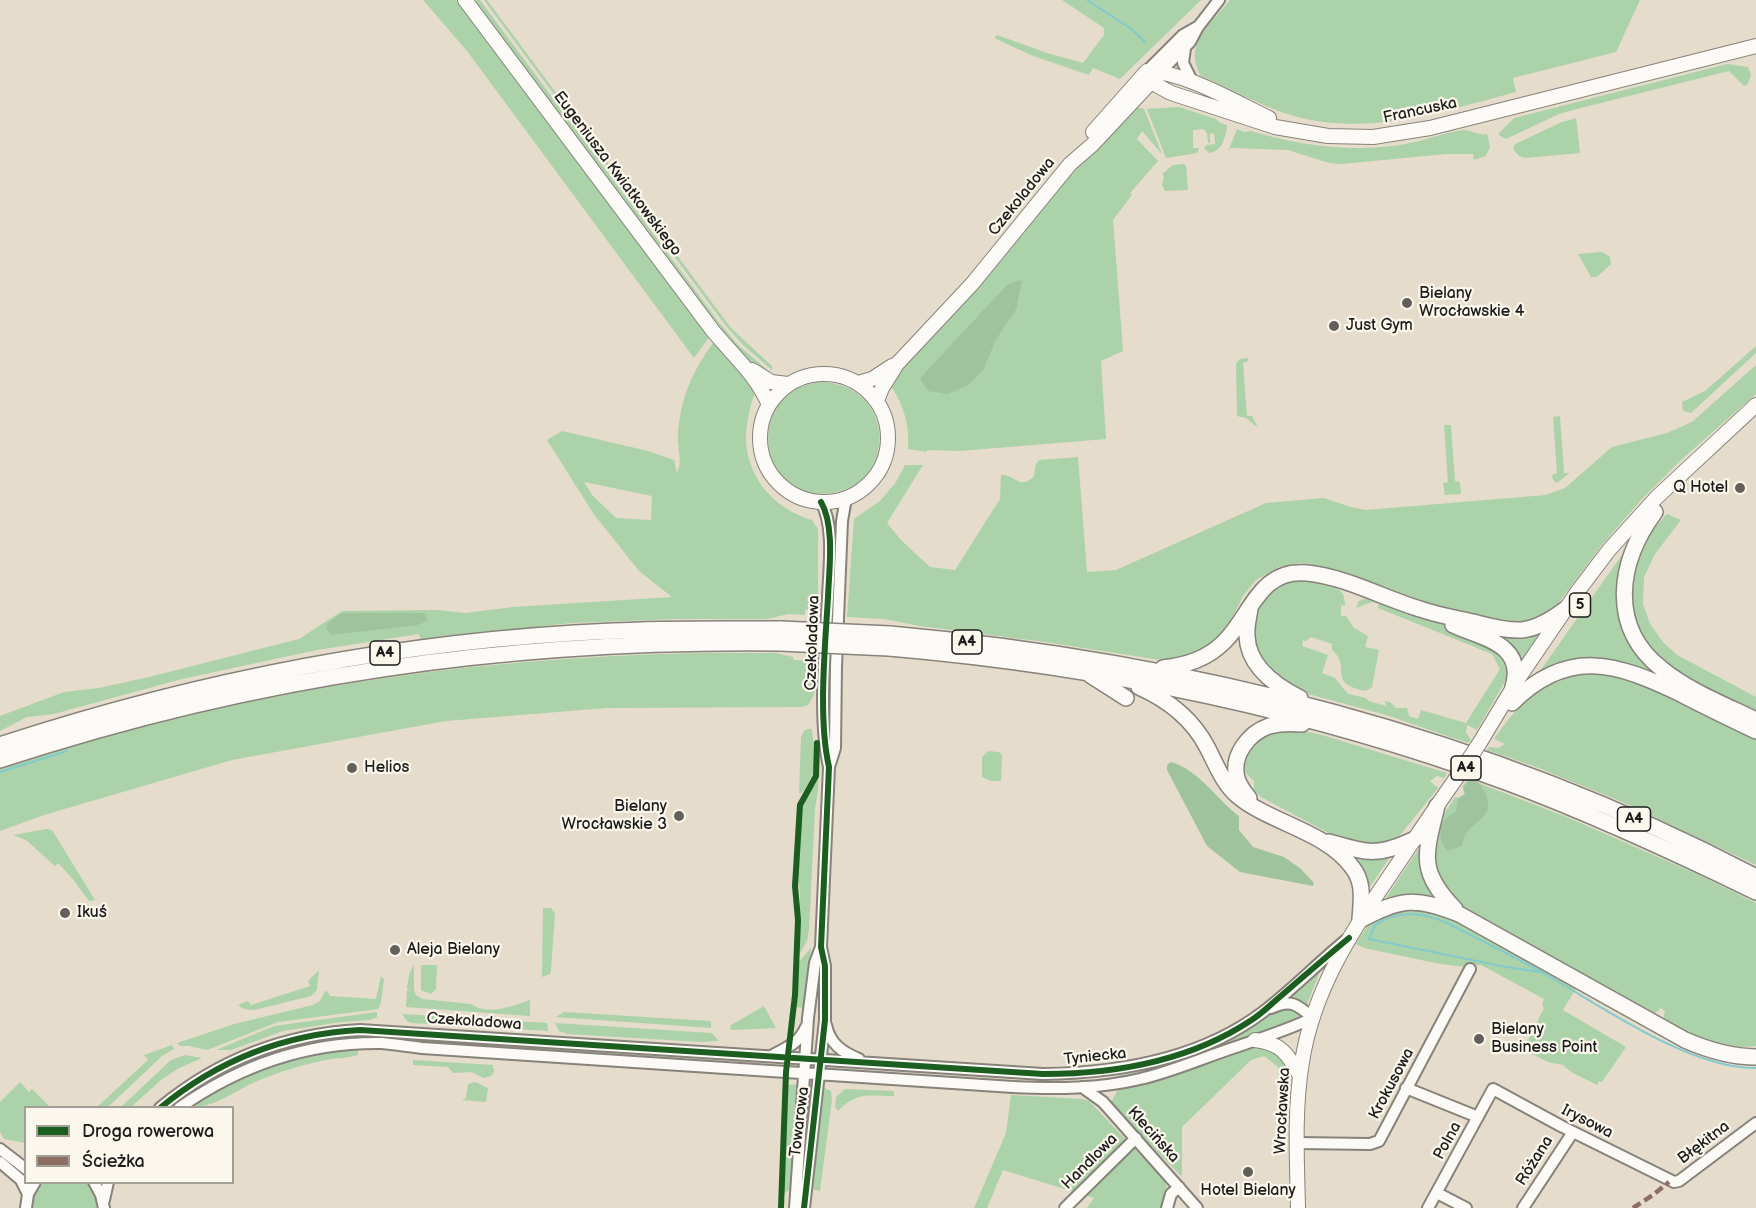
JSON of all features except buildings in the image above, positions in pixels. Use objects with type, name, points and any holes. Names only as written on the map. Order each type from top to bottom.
[{"type":"highway","points":[[1655,512],[1642,533],[1625,578],[1626,610],[1634,637],[1648,656],[1674,678],[1756,720]]},
{"type":"highway","points":[[1151,669],[1180,666],[1203,658],[1226,641],[1260,592],[1273,581],[1301,573],[1341,581],[1421,609],[1495,642],[1506,649],[1512,659],[1515,667],[1513,687]]},
{"type":"highway","points":[[1251,605],[1247,635],[1249,649],[1255,662],[1277,685],[1327,710]]},
{"type":"highway","points":[[1421,609],[1513,630],[1523,630],[1540,625],[1567,608]]},
{"type":"highway","name":"A4","points":[[0,745],[123,707],[199,688],[325,662],[506,638],[612,631],[889,641],[1043,651],[1151,669]]},
{"type":"highway","name":"A4","points":[[0,760],[81,734],[202,702],[264,688],[397,666],[509,653],[781,636]]},
{"type":"highway","name":"A4","points":[[889,641],[1106,675],[1233,701],[1336,728],[1441,760],[1550,799],[1656,844],[1752,891]]},
{"type":"highway","points":[[1512,703],[1528,688],[1561,671],[1582,666],[1604,666],[1655,681],[1756,731]]},
{"type":"highway","name":"А4","points":[[1151,669],[1327,710],[1436,743],[1539,780],[1659,830],[1752,873]]},
{"type":"highway","points":[[1085,672],[1126,698]]},
{"type":"highway","points":[[1106,675],[1142,688],[1177,708],[1198,732],[1230,788],[1244,800],[1318,839],[1346,859],[1357,873],[1362,890],[1360,920],[1391,906],[1414,901],[1429,903],[1459,914],[1674,1034],[1718,1052],[1756,1057]]},
{"type":"highway","points":[[1260,808],[1248,798],[1236,773],[1239,754],[1248,741],[1260,730],[1275,725],[1303,724],[1336,728]]},
{"type":"highway","points":[[1437,806],[1427,844],[1428,870],[1438,890],[1459,914]]},
{"type":"highway","points":[[1318,839],[1375,853],[1415,839]]},
{"type":"highway","points":[[1718,1052],[1756,1049]]},
{"type":"main road","name":"Eugeniusza Kwiatkowskiego","points":[[465,0],[713,331],[745,366],[762,389],[769,405]]},
{"type":"main road","name":"Francuska","points":[[1294,130],[1311,134],[1355,137],[1391,135],[1430,128],[1756,45]]},
{"type":"main road","points":[[1153,75],[1193,83],[1294,130]]},
{"type":"main road","points":[[1153,75],[1171,93],[1251,120],[1294,130]]},
{"type":"main road","name":"Czekoladowa","points":[[877,401],[897,364],[972,284],[1075,158],[1092,145],[1153,75]]},
{"type":"main road","name":"Czekoladowa","points":[[858,383],[872,379],[885,369],[897,364]]},
{"type":"main road","name":"Eugeniusza Kwiatkowskiego","points":[[745,366],[771,382],[788,384]]},
{"type":"main road","points":[[824,374],[845,377],[858,383],[877,401],[886,423],[888,438],[886,452],[879,469],[869,483],[846,498],[820,502],[805,499],[787,490],[772,475],[760,447],[762,423],[769,405],[788,384],[802,378],[824,374]]},
{"type":"main road","name":"5","points":[[1492,726],[1513,687],[1609,550],[1677,478],[1756,405]]},
{"type":"main road","name":"5","points":[[1437,806],[1597,581],[1655,512],[1756,418]]},
{"type":"main road","name":"Wrocławska","points":[[1298,1208],[1297,1143],[1300,1076],[1313,1017],[1325,983],[1349,938],[1437,806]]},
{"type":"main road","points":[[1255,1040],[1275,1044],[1281,1048],[1300,1076]]},
{"type":"street","name":"Czekoladowa","points":[[1153,75],[1185,48],[1197,27],[1219,0]]},
{"type":"street","name":"Czekoladowa","points":[[1153,75],[1183,35],[1197,27]]},
{"type":"street","points":[[1185,48],[1183,63],[1193,83]]},
{"type":"street","name":"Czekoladowa","points":[[829,767],[835,748],[842,521],[846,498]]},
{"type":"street","name":"Czekoladowa","points":[[181,1106],[213,1086],[270,1059],[314,1048],[343,1044],[383,1043],[819,1074],[825,1020],[825,966],[821,947],[829,767],[825,748],[824,713],[829,567],[828,522],[827,514],[820,502]]},
{"type":"street","name":"Tyniecka","points":[[805,1058],[1043,1074],[1113,1070],[1140,1065],[1206,1044],[1236,1030],[1265,1011],[1349,938]]},
{"type":"street","name":"Czekoladowa","points":[[804,1073],[815,963],[821,947]]},
{"type":"street","name":"Krokusowa","points":[[1297,1143],[1370,1144],[1379,1141],[1470,969]]},
{"type":"street","points":[[1265,1011],[1281,1003],[1293,1004],[1313,1017]]},
{"type":"street","name":"Tyniecka","points":[[819,1074],[1021,1087],[1108,1085],[1160,1073],[1313,1017]]},
{"type":"street","points":[[772,1055],[794,1045],[801,1036],[808,1018]]},
{"type":"street","points":[[825,1020],[830,1038],[837,1047],[868,1062]]},
{"type":"street","name":"Czekoladowa","points":[[161,1106],[196,1080],[246,1055],[304,1036],[347,1030],[396,1031],[805,1058]]},
{"type":"street","name":"Towarowa","points":[[795,1208],[804,1073]]},
{"type":"street","name":"Towarowa","points":[[804,1208],[819,1074]]},
{"type":"street","points":[[1103,1102],[1108,1085]]},
{"type":"street","name":"Klecińska","points":[[1082,1087],[1103,1102],[1197,1208]]},
{"type":"street","points":[[1406,1088],[1478,1117]]},
{"type":"street","name":"Polna","points":[[1428,1208],[1492,1089]]},
{"type":"street","name":"Irysowa","points":[[1492,1089],[1669,1182]]},
{"type":"street","name":"Błękitna","points":[[1669,1182],[1679,1181],[1756,1123]]},
{"type":"street","name":"Różana","points":[[1523,1208],[1573,1132]]},
{"type":"street","name":"Handlowa","points":[[1065,1208],[1136,1138]]},
{"type":"street","points":[[0,1149],[24,1167]]},
{"type":"street","points":[[0,1162],[21,1180],[28,1194]]},
{"type":"street","points":[[26,1208],[28,1194],[34,1184]]},
{"type":"street","points":[[95,1184],[104,1207]]},
{"type":"street","points":[[104,1207],[108,1184]]},
{"type":"street","points":[[1167,1208],[1171,1194],[1179,1187]]},
{"type":"street","points":[[1437,1193],[1466,1208]]},
{"type":"green space","points":[[423,0],[456,0],[471,19],[710,336],[694,358],[467,51]]},
{"type":"green space","points":[[476,0],[480,0],[718,321],[738,345],[770,372],[766,376],[718,330]]},
{"type":"green space","points":[[484,0],[487,0],[731,328],[772,366],[772,370],[744,346],[726,326]]},
{"type":"green space","points":[[1062,0],[1201,0],[1120,79],[1093,68],[1089,75],[1033,56],[994,38],[997,35],[1083,63],[1104,35],[1104,28]]},
{"type":"green space","points":[[1230,0],[1640,0],[1616,52],[1513,78],[1516,92],[1406,119],[1350,124],[1322,122],[1294,116],[1258,103],[1201,76],[1196,65],[1197,45],[1207,26]]},
{"type":"green space","points":[[1727,64],[1748,67],[1751,75],[1748,84],[1744,86],[1729,71],[1559,114],[1506,139],[1499,135],[1514,118]]},
{"type":"green space","points":[[1137,107],[1144,109],[1162,154],[1142,131],[1137,139],[1158,161],[1130,193],[1132,195],[1113,220],[1123,351],[1101,361],[1106,439],[960,451],[927,450],[927,452],[908,449],[905,414],[889,383],[1050,196]],"holes":[[[1016,310],[996,340],[984,369],[970,384],[920,378],[982,314]]]},
{"type":"green space","points":[[1179,107],[1227,125],[1224,139],[1217,150],[1209,153],[1204,148],[1215,144],[1214,133],[1210,134],[1210,143],[1208,143],[1207,133],[1203,129],[1193,130],[1193,148],[1199,148],[1197,153],[1166,158],[1147,109]]},
{"type":"green space","points":[[1576,118],[1580,153],[1525,158],[1519,156],[1513,149],[1515,144],[1562,122]]},
{"type":"green space","points":[[1237,129],[1289,141],[1347,148],[1406,144],[1464,130],[1487,134],[1490,147],[1486,156],[1474,160],[1473,154],[1446,154],[1342,164],[1329,163],[1288,150],[1231,148],[1228,152]]},
{"type":"green space","points":[[1184,164],[1188,190],[1165,191],[1162,185],[1164,176],[1162,174],[1173,165]]},
{"type":"green space","points":[[1602,252],[1610,257],[1611,264],[1597,277],[1591,277],[1578,254]]},
{"type":"green space","points":[[1022,280],[1016,310],[996,340],[984,369],[970,384],[948,394],[928,391],[920,378],[1008,284]]},
{"type":"green space","points":[[716,342],[756,392],[750,408],[746,436],[747,452],[759,482],[782,505],[812,520],[818,529],[818,606],[814,606],[813,612],[805,609],[805,615],[788,614],[767,619],[675,619],[572,623],[420,639],[419,634],[317,650],[182,679],[54,714],[27,717],[0,731],[0,716],[64,692],[99,688],[149,677],[299,639],[342,611],[437,610],[465,613],[513,607],[672,597],[639,571],[593,513],[547,440],[562,431],[648,451],[674,460],[677,473],[680,464],[679,422],[684,398],[693,375],[713,343]],"holes":[[[584,482],[652,496],[651,520],[616,518],[593,496]]]},
{"type":"green space","points":[[1756,346],[1756,353],[1691,413],[1683,411],[1682,402],[1705,391]]},
{"type":"green space","points":[[1248,358],[1248,361],[1243,363],[1247,416],[1252,416],[1258,428],[1246,418],[1237,416],[1236,364],[1240,359]]},
{"type":"green space","points":[[1756,365],[1756,394],[1682,459],[1642,499],[1601,546],[1554,609],[1546,616],[1519,625],[1441,608],[1324,567],[1300,563],[1278,567],[1256,580],[1243,596],[1225,632],[1202,652],[1167,661],[884,619],[847,617],[854,519],[880,501],[896,482],[905,465],[923,465],[887,523],[901,540],[930,567],[955,570],[1000,499],[1001,475],[1025,482],[1034,476],[1039,460],[1078,457],[1087,572],[1116,570],[1266,503],[1324,498],[1366,510],[1546,495],[1565,488],[1612,447],[1667,433],[1692,422]]},
{"type":"green space","points":[[817,382],[843,386],[862,397],[874,413],[879,433],[878,453],[870,471],[854,485],[832,493],[808,492],[789,482],[776,466],[769,447],[769,426],[777,407],[793,391]]},
{"type":"green space","points":[[1560,416],[1564,473],[1569,473],[1557,483],[1553,480],[1552,475],[1557,473],[1553,417]]},
{"type":"green space","points":[[1444,425],[1451,425],[1455,481],[1460,482],[1461,494],[1445,495],[1443,483],[1448,482]]},
{"type":"green space","points":[[1667,514],[1681,520],[1655,554],[1644,577],[1643,604],[1650,624],[1663,642],[1677,655],[1756,697],[1756,714],[1702,687],[1660,660],[1637,631],[1629,594],[1639,551],[1650,533]]},
{"type":"green space","points":[[1624,552],[1628,554],[1622,614],[1671,681],[1628,668],[1535,678]]},
{"type":"green space","points":[[1295,580],[1320,582],[1320,584],[1341,592],[1345,606],[1341,605],[1341,616],[1346,616],[1354,628],[1368,636],[1365,647],[1379,650],[1372,687],[1366,691],[1346,684],[1338,657],[1332,650],[1332,644],[1311,637],[1306,641],[1303,640],[1302,646],[1328,655],[1322,673],[1335,678],[1348,694],[1386,706],[1385,701],[1390,702],[1396,708],[1407,708],[1409,716],[1418,719],[1421,710],[1466,723],[1500,669],[1492,654],[1378,608],[1379,604],[1372,602],[1356,608],[1359,601],[1370,597],[1437,620],[1495,645],[1511,671],[1477,730],[1467,725],[1466,733],[1471,740],[1468,743],[1386,715],[1308,694],[1293,688],[1262,667],[1250,639],[1259,602],[1274,588]]},
{"type":"green space","points":[[342,613],[424,613],[428,621],[417,625],[332,635],[327,631],[327,624]]},
{"type":"green space","points":[[1544,628],[1520,665],[1482,630]]},
{"type":"green space","points":[[700,653],[776,653],[793,657],[793,660],[816,661],[814,695],[808,705],[802,707],[607,708],[446,721],[232,760],[44,815],[0,831],[0,769],[86,742],[172,719],[346,684],[433,672],[521,662]]},
{"type":"green space","points":[[1596,671],[1634,679],[1756,738],[1756,865],[1620,801],[1487,750],[1489,747],[1498,748],[1505,744],[1494,739],[1516,711],[1542,687],[1563,676]]},
{"type":"green space","points":[[808,729],[812,729],[816,760],[808,783],[802,793],[799,793],[801,737]]},
{"type":"green space","points":[[1299,730],[1447,773],[1444,778],[1437,776],[1430,781],[1438,788],[1397,839],[1377,847],[1338,838],[1261,797],[1254,790],[1254,781],[1245,772],[1248,751],[1260,738],[1268,734]]},
{"type":"green space","points":[[988,751],[999,752],[1002,755],[1001,781],[991,781],[982,777],[982,757]]},
{"type":"green space","points":[[819,762],[809,930],[807,941],[799,955],[800,892],[798,880],[802,803],[815,784]]},
{"type":"green space","points":[[1171,762],[1199,778],[1239,816],[1239,830],[1253,847],[1284,857],[1301,869],[1314,883],[1313,886],[1240,872],[1207,846],[1167,770],[1167,765]]},
{"type":"green space","points":[[1468,779],[1569,818],[1699,875],[1756,903],[1756,1046],[1718,1045],[1686,1032],[1663,1021],[1665,1011],[1661,1008],[1653,1015],[1469,913],[1452,901],[1432,868],[1438,824],[1455,797],[1464,796],[1465,790],[1462,787]]},
{"type":"green space","points":[[1473,780],[1485,793],[1488,800],[1487,811],[1467,832],[1461,846],[1448,851],[1442,840],[1441,828],[1446,818],[1456,812],[1458,798],[1465,794],[1463,788]]},
{"type":"green space","points":[[52,830],[95,900],[89,901],[58,863],[55,866],[26,840],[13,835]]},
{"type":"green space","points":[[1422,844],[1442,902],[1384,901]]},
{"type":"green space","points":[[1344,850],[1392,854],[1367,891]]},
{"type":"green space","points":[[543,908],[551,908],[555,914],[551,971],[550,974],[542,977]]},
{"type":"green space","points":[[1396,908],[1441,911],[1577,987],[1563,1010],[1626,1047],[1602,1082],[1599,1081],[1597,1085],[1571,1072],[1563,1065],[1548,1062],[1528,1052],[1527,1042],[1544,1008],[1542,1004],[1544,999],[1481,965],[1465,967],[1440,964],[1364,948],[1356,944],[1369,923]]},
{"type":"green space","points":[[811,948],[806,1008],[795,1007],[798,963]]},
{"type":"green space","points":[[414,964],[414,990],[416,995],[422,999],[471,1004],[477,1008],[492,1010],[530,1000],[530,1016],[406,1007],[409,975]]},
{"type":"green space","points":[[421,965],[437,965],[436,989],[431,994],[421,990]]},
{"type":"green space","points":[[1322,966],[1306,1007],[1288,999],[1288,997]]},
{"type":"green space","points":[[319,970],[317,990],[311,996],[254,1010],[244,1009],[238,1005],[248,1001],[251,1005],[310,986],[308,981]]},
{"type":"green space","points":[[381,976],[384,979],[378,1009],[278,1022],[207,1050],[180,1046],[177,1043],[234,1024],[313,1005],[320,1001],[326,990],[330,996],[376,999]]},
{"type":"green space","points":[[764,1006],[776,1028],[730,1029],[731,1025]]},
{"type":"green space","points":[[1292,1007],[1301,1014],[1297,1020],[1159,1068],[1118,1078],[1117,1076],[1192,1055],[1273,1011]]},
{"type":"green space","points":[[377,1012],[377,1017],[370,1020],[283,1031],[231,1050],[216,1050],[274,1026]]},
{"type":"green space","points":[[564,1012],[711,1021],[711,1028],[556,1017]]},
{"type":"green space","points":[[402,1014],[547,1023],[548,1031],[412,1023],[407,1021]]},
{"type":"green space","points":[[555,1023],[712,1033],[719,1041],[701,1042],[568,1034],[559,1031]]},
{"type":"green space","points":[[172,1045],[174,1049],[162,1056],[109,1106],[98,1106],[148,1060],[144,1055]]},
{"type":"green space","points":[[1258,1046],[1270,1049],[1279,1055],[1283,1062],[1286,1082],[1280,1115],[1278,1067],[1264,1056],[1251,1060],[1182,1127],[1182,1177],[1110,1104],[1119,1088],[1181,1072]]},
{"type":"green space","points":[[358,1050],[358,1055],[290,1069],[255,1082],[215,1102],[202,1106],[191,1106],[230,1084],[270,1067],[335,1052]]},
{"type":"green space","points":[[185,1055],[202,1058],[179,1068],[161,1080],[132,1106],[122,1106],[171,1060]]},
{"type":"green space","points":[[413,1060],[493,1065],[494,1072],[491,1076],[484,1078],[471,1072],[453,1073],[448,1067],[413,1065]]},
{"type":"green space","points":[[20,1082],[29,1092],[32,1089],[49,1106],[24,1106],[24,1143],[4,1139],[0,1132],[0,1102]]},
{"type":"green space","points":[[475,1082],[488,1088],[486,1102],[462,1100],[466,1098],[468,1084]]},
{"type":"green space","points":[[799,1084],[792,1187],[784,1194],[788,1085]]},
{"type":"green space","points":[[822,1087],[831,1091],[832,1099],[820,1191],[811,1189]]},
{"type":"green space","points":[[845,1089],[894,1091],[894,1096],[857,1097],[838,1111],[835,1107],[836,1097]]},
{"type":"green space","points":[[1011,1095],[1089,1101],[1165,1181],[1167,1188],[1162,1208],[1087,1208],[1094,1198],[1003,1170],[987,1208],[974,1208],[1006,1133]]},
{"type":"green space","points":[[42,1184],[88,1184],[94,1191],[98,1208],[32,1208],[35,1193]]},
{"type":"waterway","points":[[1087,0],[1130,28],[1145,42]]},
{"type":"waterway","points":[[0,772],[67,751]]},
{"type":"waterway","points":[[1541,972],[1506,967],[1369,939],[1375,925],[1393,917],[1410,914],[1436,919],[1524,963],[1550,977],[1623,1020],[1677,1048],[1704,1059],[1731,1066],[1756,1068]]},
{"type":"marked path","points":[[1633,1208],[1669,1182]]},
{"type":"cycle path","points":[[804,1208],[825,1020],[825,966],[821,947],[829,767],[824,727],[823,683],[830,535],[821,502]]},
{"type":"cycle path","points":[[781,1208],[786,1072],[795,995],[798,920],[795,886],[800,805],[816,776],[817,743]]},
{"type":"cycle path","points":[[163,1106],[205,1076],[254,1052],[305,1037],[360,1030],[1043,1074],[1124,1068],[1176,1055],[1227,1035],[1259,1015],[1349,938]]},
{"type":"place","name":"Bielany Wrocławskie 4","points":[[1407,303]]},
{"type":"place","name":"Just Gym","points":[[1334,326]]},
{"type":"place","name":"Q Hotel","points":[[1740,488]]},
{"type":"place","name":"Helios","points":[[352,768]]},
{"type":"place","name":"Bielany Wrocławskie 3","points":[[679,816]]},
{"type":"place","name":"Ikuś","points":[[65,913]]},
{"type":"place","name":"Aleja Bielany","points":[[395,950]]},
{"type":"place","name":"Bielany Business Point","points":[[1479,1039]]},
{"type":"place","name":"Hotel Bielany","points":[[1248,1172]]}]
